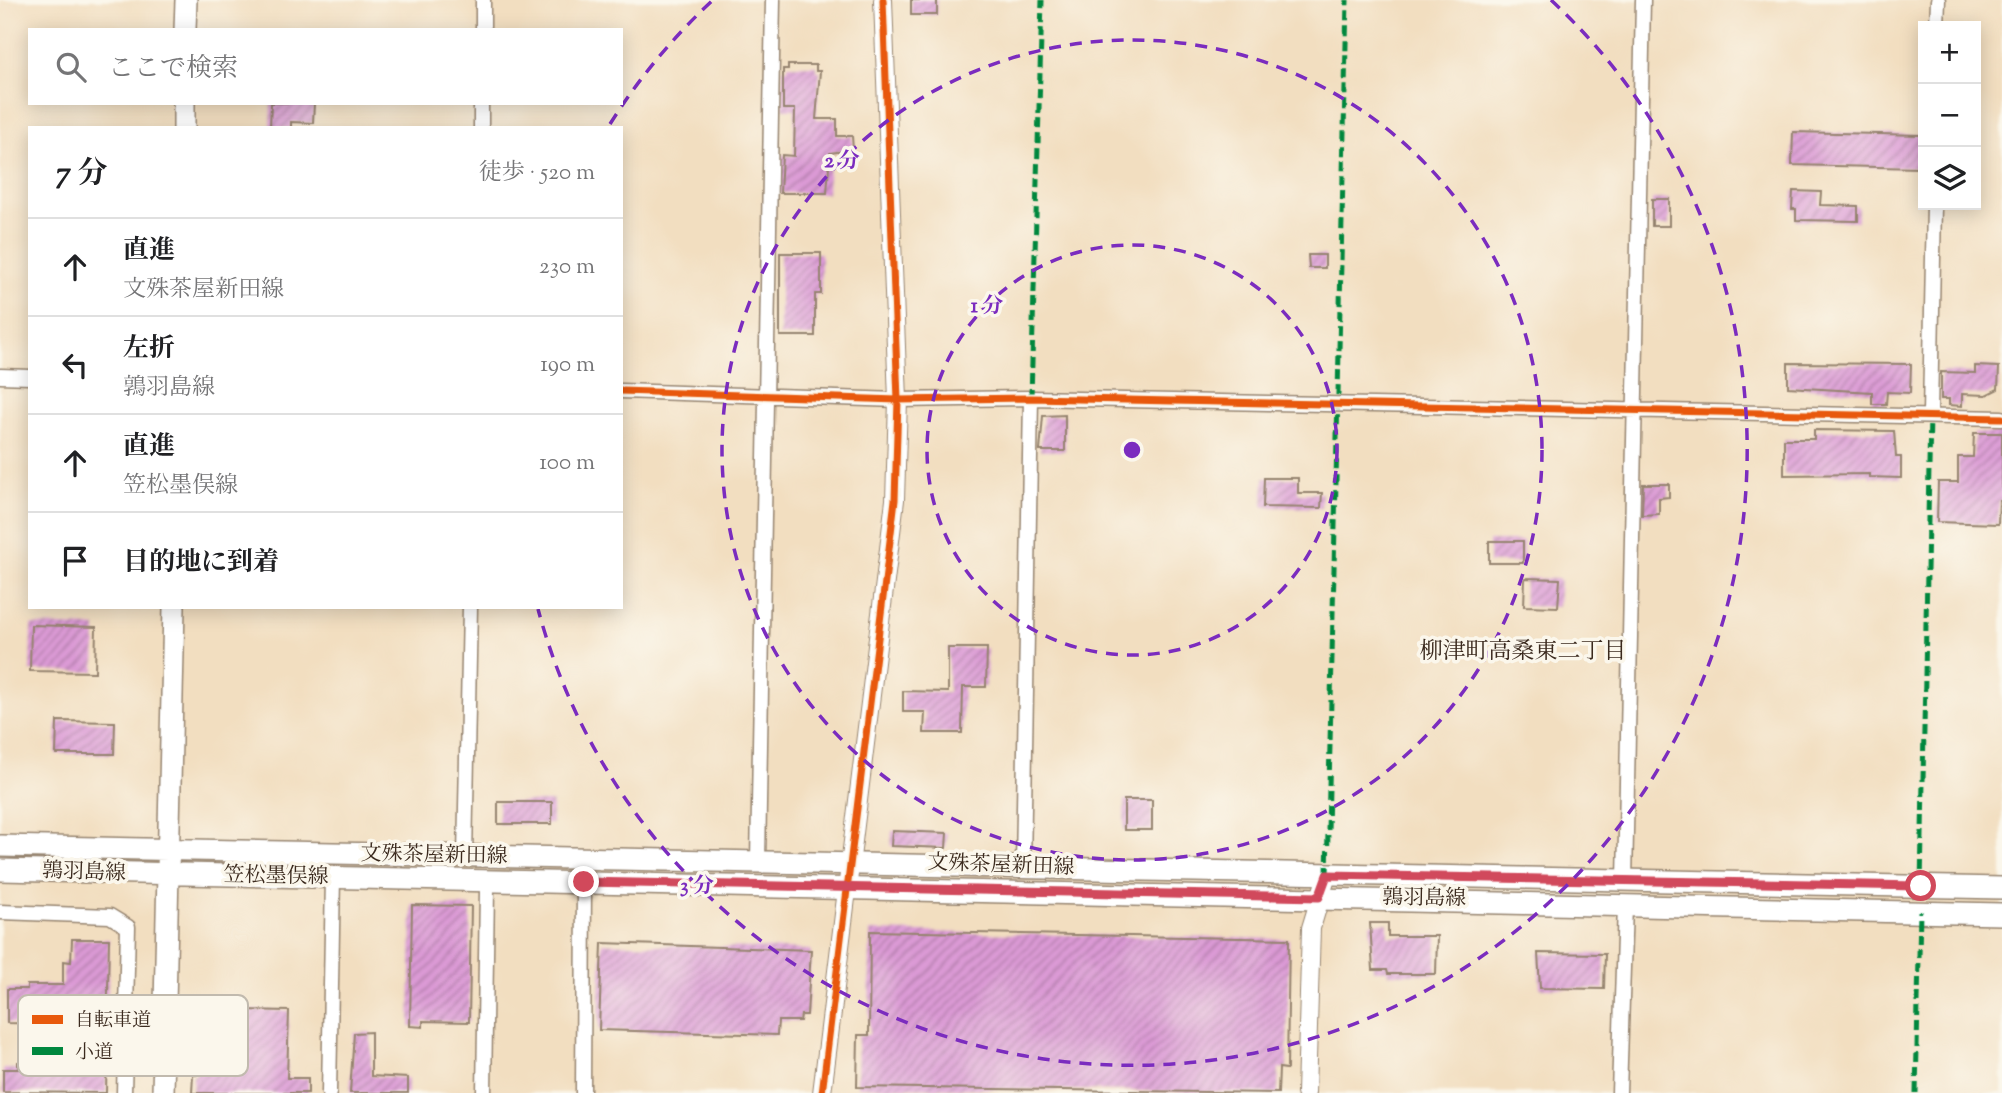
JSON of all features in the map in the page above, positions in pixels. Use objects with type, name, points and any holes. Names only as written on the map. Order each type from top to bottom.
[{"type":"main road","points":[[185,28],[186,0]]},
{"type":"main road","points":[[184,105],[184,126]]},
{"type":"main road","points":[[165,995],[174,609]]},
{"type":"main road","name":"文殊茶屋新田線","points":[[0,846],[2002,888]]},
{"type":"main road","name":"鶉羽島線","points":[[0,870],[167,876]]},
{"type":"main road","name":"笠松墨俣線","points":[[167,876],[846,888]]},
{"type":"main road","name":"鶉羽島線","points":[[846,888],[2002,914]]},
{"type":"street","points":[[483,0],[483,28]]},
{"type":"street","points":[[758,861],[774,0]]},
{"type":"street","points":[[822,1093],[895,489],[898,400],[883,0]]},
{"type":"street","points":[[1625,881],[1643,0]]},
{"type":"street","points":[[1937,21],[1938,0]]},
{"type":"street","points":[[481,105],[481,126]]},
{"type":"street","points":[[1930,414],[1934,210]]},
{"type":"street","points":[[0,376],[28,377]]},
{"type":"street","points":[[623,391],[898,400],[1031,398],[1930,414],[2002,418]]},
{"type":"street","points":[[1023,867],[1031,398]]},
{"type":"street","points":[[465,857],[470,609]]},
{"type":"street","points":[[1306,1093],[1311,928],[1327,875]]},
{"type":"street","points":[[329,1093],[333,877]]},
{"type":"street","points":[[583,1093],[584,882]]},
{"type":"street","points":[[484,1093],[487,889]]},
{"type":"street","points":[[1619,1093],[1625,905]]},
{"type":"street","points":[[0,912],[110,916],[128,928],[126,995]]},
{"type":"building","points":[[911,0],[937,0],[937,15],[911,15]]},
{"type":"building","points":[[788,65],[816,65],[816,71],[820,71],[816,119],[837,119],[837,136],[852,136],[853,150],[830,153],[827,193],[780,193],[782,155],[794,156],[795,109],[783,109],[783,69],[788,69]]},
{"type":"building","points":[[271,105],[314,105],[313,123],[291,122],[291,126],[270,126]]},
{"type":"building","points":[[1793,132],[1918,135],[1918,168],[1792,165]]},
{"type":"building","points":[[1793,191],[1821,192],[1820,205],[1858,206],[1858,221],[1796,220],[1796,209],[1792,209]]},
{"type":"building","points":[[1652,199],[1669,199],[1669,226],[1652,226]]},
{"type":"building","points":[[780,253],[821,253],[821,294],[815,294],[815,336],[780,336]]},
{"type":"building","points":[[1308,255],[1325,255],[1325,268],[1309,268]]},
{"type":"building","points":[[1788,363],[1911,364],[1910,393],[1887,392],[1886,404],[1872,404],[1872,392],[1788,387]]},
{"type":"building","points":[[1975,366],[1999,367],[1998,389],[1986,395],[1962,394],[1962,406],[1949,405],[1949,399],[1941,399],[1941,372],[1975,373]]},
{"type":"building","points":[[1065,415],[1065,451],[1040,451],[1043,416]]},
{"type":"building","points":[[1814,430],[1894,431],[1896,457],[1901,457],[1901,478],[1869,477],[1869,474],[1784,475],[1784,439],[1814,439]]},
{"type":"building","points":[[1974,433],[2002,433],[2002,501],[1999,501],[1998,524],[1937,522],[1938,482],[1958,482],[1958,457],[1973,457]]},
{"type":"building","points":[[1264,478],[1298,478],[1298,493],[1322,493],[1321,508],[1263,507]]},
{"type":"building","points":[[1643,484],[1669,484],[1669,497],[1659,498],[1659,514],[1642,515]]},
{"type":"building","points":[[1489,541],[1523,541],[1523,563],[1489,563]]},
{"type":"building","points":[[1525,578],[1560,579],[1558,607],[1524,606]]},
{"type":"building","points":[[31,625],[96,627],[95,672],[30,671]]},
{"type":"building","points":[[948,648],[987,648],[986,687],[963,687],[962,733],[924,733],[925,712],[903,712],[903,691],[948,692]]},
{"type":"building","points":[[57,721],[115,722],[114,754],[56,754]]},
{"type":"building","points":[[1124,800],[1152,800],[1152,830],[1124,830]]},
{"type":"building","points":[[498,802],[552,802],[552,824],[498,824]]},
{"type":"building","points":[[892,831],[947,833],[946,848],[891,846]]},
{"type":"building","points":[[412,905],[471,906],[469,1022],[423,1021],[423,1027],[410,1026]]},
{"type":"building","points":[[1370,923],[1388,923],[1388,936],[1437,936],[1436,974],[1388,974],[1387,970],[1373,970]]},
{"type":"building","points":[[870,931],[1289,939],[1287,1069],[1279,1068],[1278,1093],[857,1087],[858,1035],[869,1035]]},
{"type":"building","points":[[72,939],[109,939],[108,995],[18,995],[18,1023],[7,1023],[7,989],[27,989],[27,985],[63,985],[63,961],[71,962]]},
{"type":"building","points":[[602,943],[811,950],[807,1015],[801,1015],[800,1021],[778,1021],[777,1035],[599,1030]]},
{"type":"building","points":[[1538,953],[1605,954],[1604,989],[1540,988]]},
{"type":"building","points":[[248,1010],[289,1011],[287,1078],[308,1078],[308,1093],[192,1093],[193,1076],[248,1076]]},
{"type":"building","points":[[371,1032],[371,1076],[408,1078],[408,1093],[350,1093],[354,1033]]},
{"type":"building","points":[[3,1069],[18,1069],[18,1076],[106,1076],[106,1093],[3,1092]]},
{"type":"marked path","points":[[1031,398],[1042,0]]},
{"type":"marked path","points":[[1327,875],[1347,0]]},
{"type":"marked path","points":[[1921,886],[1930,414]]},
{"type":"marked path","points":[[1916,1093],[1920,911]]},
{"type":"cycle path","points":[[822,1093],[895,500],[898,400],[883,0]]},
{"type":"cycle path","points":[[623,391],[898,400],[1031,398],[2002,418]]},
{"type":"district","name":"柳津町高桑東二丁目","points":[[1523,652]]},
{"type":"route","points":[[584,882],[1319,897],[1327,875],[1921,886]]}]
